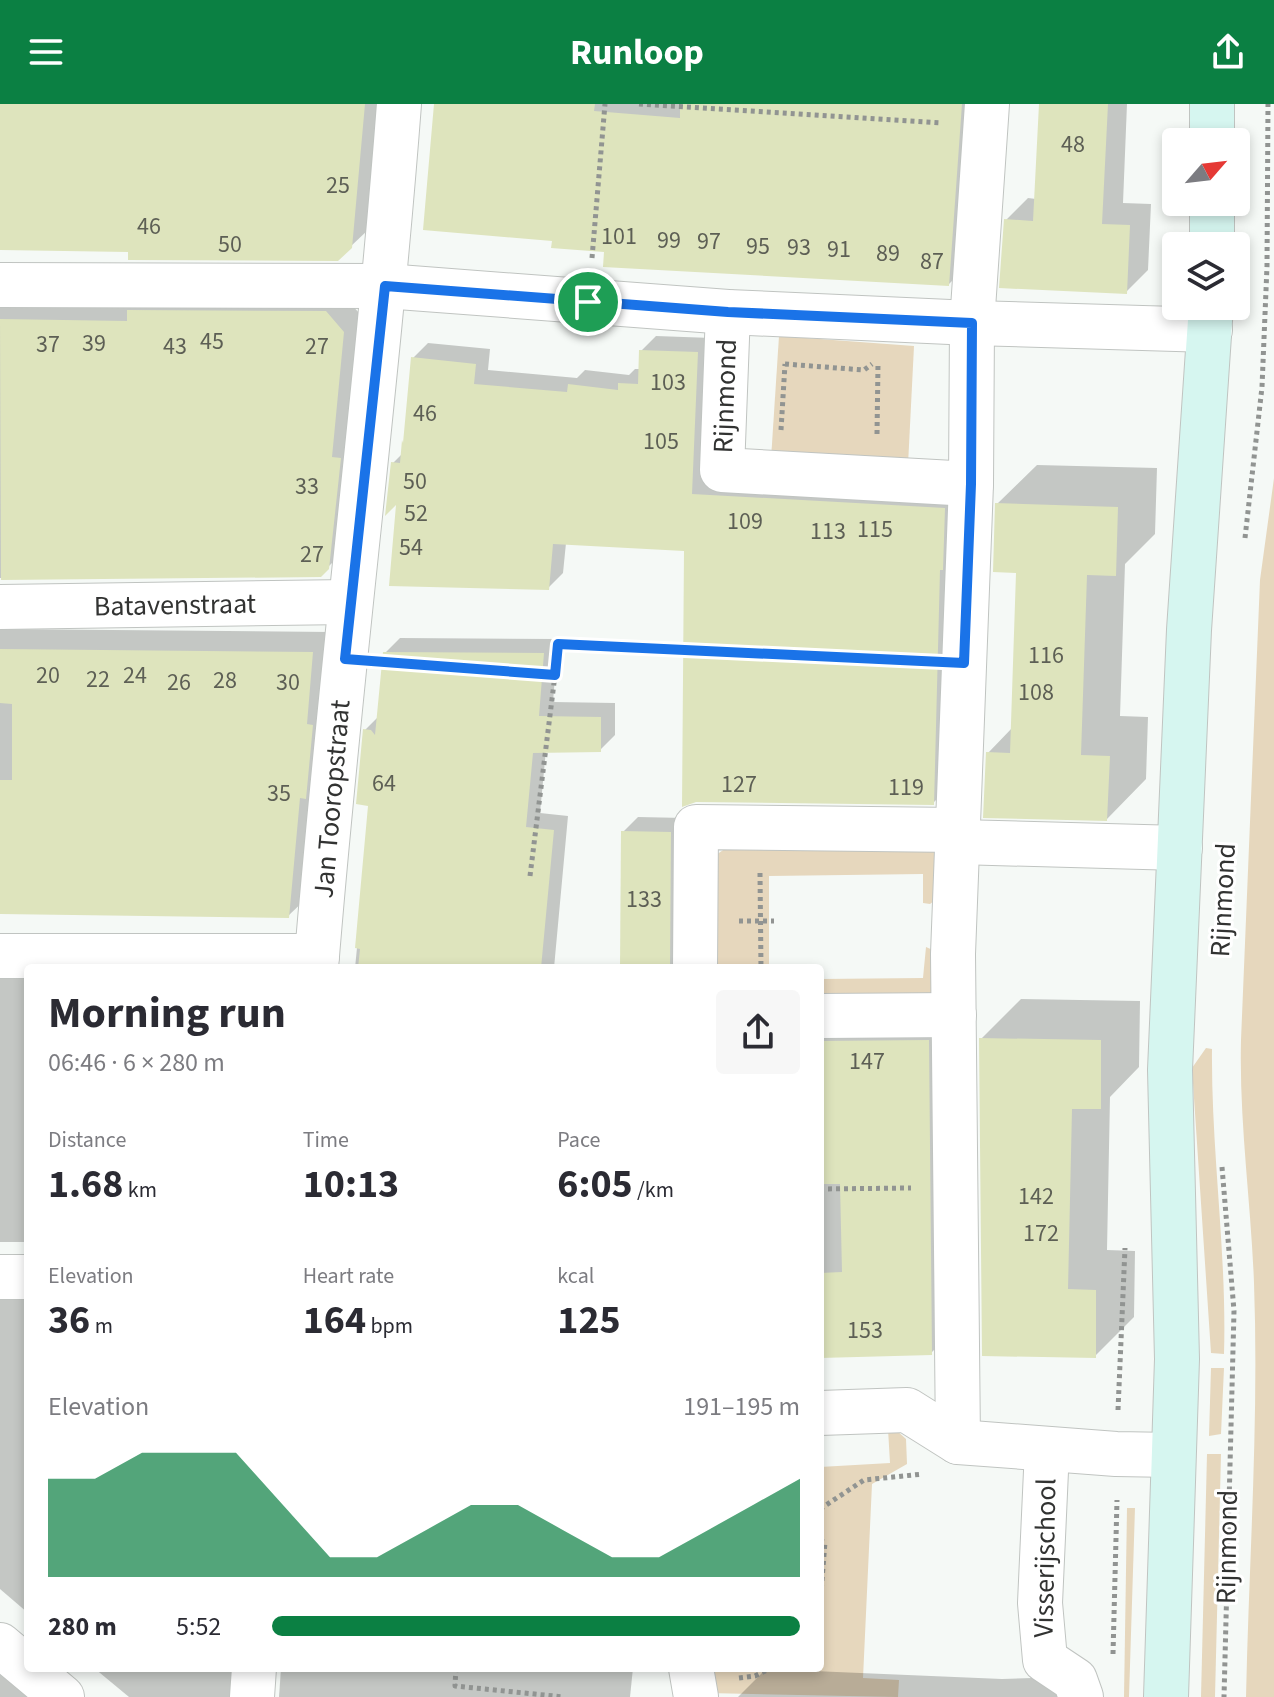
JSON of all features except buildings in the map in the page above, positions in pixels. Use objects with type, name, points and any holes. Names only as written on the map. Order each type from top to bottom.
[{"type":"street","name":"Jan Tooropstraat","points":[[316,962],[349,602],[385,286],[399,104]]},
{"type":"street","points":[[1212,104],[1212,128]]},
{"type":"street","points":[[945,1458],[957,1188],[954,1015],[971,484],[972,323],[987,115]]},
{"type":"street","name":"Rijnmond","points":[[0,285],[385,286],[728,312],[972,323],[1162,319]]},
{"type":"street","name":"Rijnmond","points":[[728,312],[722,470],[971,484]]},
{"type":"street","name":"Rijnmond","points":[[1166,1697],[1177,1359],[1170,1070],[1189,630],[1211,320]]},
{"type":"street","name":"Batavenstraat","points":[[0,607],[349,602]]},
{"type":"street","name":"Rijnmond","points":[[695,964],[696,827],[759,827],[1180,848]]},
{"type":"street","points":[[0,956],[316,962]]},
{"type":"street","points":[[824,1016],[954,1015]]},
{"type":"street","points":[[0,1277],[24,1277]]},
{"type":"street","points":[[824,1413],[907,1410],[945,1458]]},
{"type":"street","name":"Visserijschool","points":[[1047,1449],[1040,1603],[1045,1660],[1075,1680],[1081,1697]]},
{"type":"street","name":"Visserijschool","points":[[945,1458],[1047,1449],[1173,1455]]},
{"type":"street","points":[[0,1645],[24,1665]]},
{"type":"street","points":[[32,1672],[62,1697]]},
{"type":"street","points":[[252,1697],[254,1672]]},
{"type":"street","points":[[692,1672],[696,1697]]},
{"type":"path","points":[[588,302],[605,104]]},
{"type":"path","points":[[639,104],[987,115]]},
{"type":"path","points":[[1244,542],[1263,374],[1268,104]]},
{"type":"path","points":[[780,473],[787,315]]},
{"type":"path","points":[[877,439],[879,359]]},
{"type":"path","points":[[530,876],[558,644],[964,663]]},
{"type":"path","points":[[345,659],[555,675]]},
{"type":"path","points":[[759,827],[761,964]]},
{"type":"path","name":"Rijnmond","points":[[1220,1152],[1234,1311],[1224,1697]]},
{"type":"path","points":[[824,1189],[957,1188]]},
{"type":"path","points":[[824,1506],[864,1480],[945,1458]]},
{"type":"path","points":[[456,1672],[455,1686],[564,1697]]},
{"type":"path","points":[[470,1688],[470,1697]]},
{"type":"shaded area","points":[[779,336],[914,346],[908,465],[771,459]]},
{"type":"shaded area","points":[[1274,478],[1274,1697],[1246,1697],[1255,1335],[1241,1040],[1260,580]]},
{"type":"shaded area","points":[[729,846],[937,847],[934,901],[923,903],[923,874],[769,876],[769,964],[711,964],[716,855]]},
{"type":"shaded area","points":[[926,947],[935,951],[938,1002],[824,1009],[824,979],[923,978]]},
{"type":"shaded area","points":[[1206,1048],[1212,1049],[1224,1354],[1211,1353],[1192,1068]]},
{"type":"shaded area","points":[[1211,1368],[1224,1368],[1221,1434],[1209,1436]]},
{"type":"shaded area","points":[[888,1429],[895,1429],[906,1439],[907,1464],[872,1484],[863,1678],[899,1680],[898,1697],[707,1693],[704,1672],[824,1672],[824,1467],[890,1463]]},
{"type":"shaded area","points":[[1207,1454],[1221,1454],[1215,1697],[1201,1697]]},
{"type":"shaded area","points":[[1127,1508],[1135,1508],[1129,1697],[1124,1697]]},
{"type":"route","points":[[385,286],[588,302],[972,323],[971,484],[964,663],[558,644],[555,675],[345,659],[385,286]]}]
